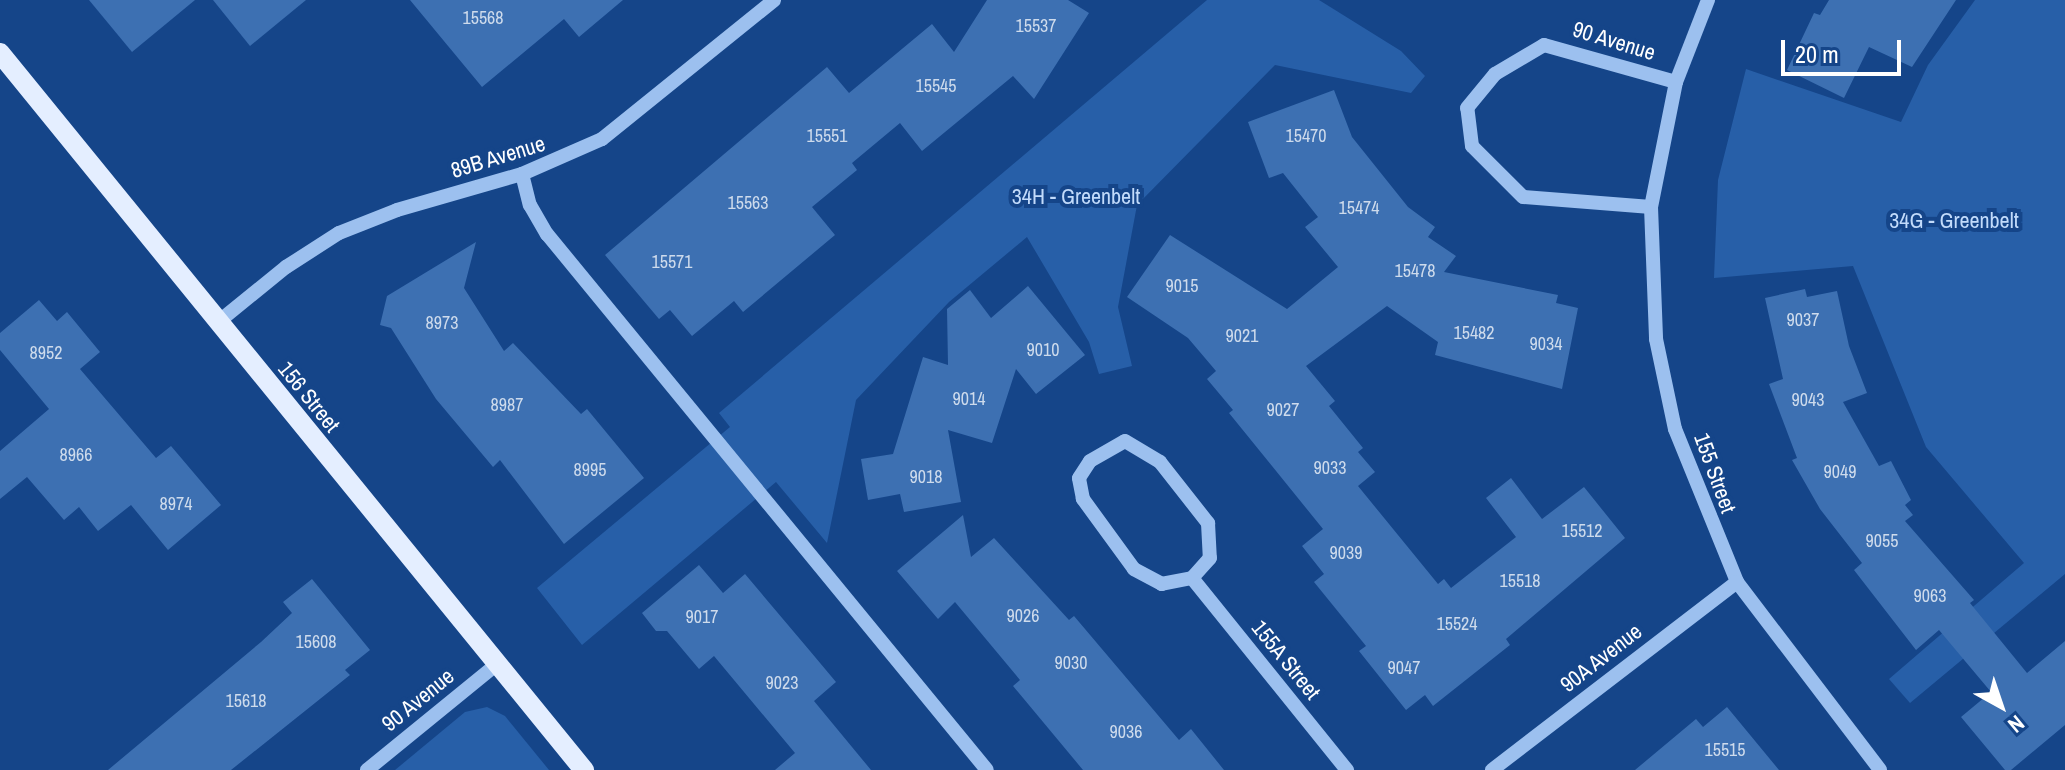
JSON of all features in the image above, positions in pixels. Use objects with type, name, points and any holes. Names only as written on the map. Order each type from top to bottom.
[{"type":"main road","name":"156 Street","points":[[0,53],[584,770]]},
{"type":"street","name":"89B Avenue","points":[[217,323],[339,233],[397,210],[522,174],[602,139],[774,0]]},
{"type":"street","name":"90 Avenue","points":[[1662,142],[1676,82],[1708,0]]},
{"type":"street","name":"90 Avenue","points":[[1651,207],[1523,197],[1472,146],[1467,108],[1495,74],[1544,45],[1676,82]]},
{"type":"street","name":"155 Street","points":[[1662,142],[1651,207],[1656,339],[1675,429],[1737,582],[1880,770]]},
{"type":"street","points":[[522,174],[530,205],[547,234],[987,770]]},
{"type":"street","points":[[1125,441],[1160,462],[1208,523],[1210,558],[1192,578],[1162,584],[1134,569],[1083,499],[1079,478],[1090,461],[1125,441]]},
{"type":"street","name":"155A Street","points":[[1192,578],[1347,770]]},
{"type":"street","name":"90A Avenue","points":[[1492,770],[1737,582]]},
{"type":"street","name":"90 Avenue","points":[[367,770],[497,664]]},
{"type":"green space","name":"34H - Greenbelt","points":[[1207,0],[1319,0],[1401,51],[1425,76],[1411,93],[1275,65],[1137,205],[1118,307],[1132,366],[1099,374],[1089,342],[1027,237],[949,302],[856,400],[827,543],[776,482],[582,645],[537,588],[730,427],[719,413]]},
{"type":"green space","name":"34G - Greenbelt","points":[[1975,0],[2065,0],[2065,574],[1910,703],[1889,679],[2024,563],[1926,447],[1853,266],[1714,278],[1718,180],[1746,69],[1901,122],[1928,65]]},
{"type":"green space","points":[[487,707],[505,716],[549,770],[395,770],[465,712]]},
{"type":"building","points":[[89,0],[195,0],[132,52]]},
{"type":"building","points":[[213,0],[306,0],[250,46]]},
{"type":"building","points":[[410,0],[623,0],[579,37],[564,19],[482,87]]},
{"type":"building","points":[[987,0],[1068,0],[1089,13],[1034,99],[1013,76],[922,151],[900,123],[852,163],[857,170],[812,207],[835,235],[743,312],[734,301],[692,336],[670,310],[659,319],[605,255],[827,67],[849,93],[932,24],[954,52]]},
{"type":"building","points":[[1829,0],[1956,0],[1912,67],[1869,47],[1844,98],[1787,70],[1814,13],[1820,15]]},
{"type":"building","points":[[1334,90],[1352,137],[1408,207],[1435,227],[1428,237],[1456,256],[1444,272],[1558,295],[1556,303],[1578,308],[1562,389],[1435,355],[1438,342],[1387,306],[1306,366],[1335,401],[1329,406],[1363,448],[1358,452],[1375,472],[1358,486],[1438,584],[1444,579],[1451,588],[1516,537],[1486,498],[1511,478],[1542,519],[1584,487],[1625,538],[1506,639],[1510,645],[1433,706],[1425,695],[1406,710],[1359,651],[1366,646],[1314,582],[1324,574],[1302,546],[1323,529],[1229,413],[1233,410],[1207,379],[1216,371],[1188,338],[1127,297],[1170,235],[1287,309],[1338,267],[1305,227],[1318,217],[1283,173],[1269,178],[1248,122]]},
{"type":"building","points":[[476,242],[464,288],[504,351],[513,343],[581,414],[587,409],[644,478],[564,544],[500,460],[493,467],[436,399],[391,328],[380,325],[387,296]]},
{"type":"building","points":[[1028,286],[1085,355],[1036,394],[1016,369],[992,443],[948,430],[961,502],[904,512],[900,494],[868,500],[861,459],[893,454],[923,357],[948,365],[947,309],[970,290],[991,318]]},
{"type":"building","points":[[1805,289],[1807,297],[1837,291],[1849,346],[1867,393],[1843,402],[1879,466],[1891,461],[1911,500],[1905,505],[1913,515],[1905,521],[1974,600],[1970,603],[2027,673],[2065,641],[2065,725],[2011,770],[2005,770],[1961,717],[1991,692],[1939,630],[1916,650],[1854,570],[1862,563],[1820,509],[1792,460],[1797,458],[1769,384],[1783,379],[1765,298]]},
{"type":"building","points":[[39,300],[57,321],[67,312],[100,352],[80,369],[156,458],[171,446],[221,505],[168,550],[131,505],[98,531],[79,507],[64,520],[27,477],[0,499],[0,451],[49,409],[0,350],[0,333]]},
{"type":"building","points":[[963,515],[971,557],[994,538],[1069,620],[1074,616],[1179,740],[1191,729],[1224,770],[1083,770],[1013,686],[1020,680],[955,602],[938,619],[897,571]]},
{"type":"building","points":[[699,565],[723,593],[745,574],[810,651],[836,682],[814,701],[871,770],[775,770],[795,753],[714,656],[699,669],[667,631],[656,631],[642,613]]},
{"type":"building","points":[[312,579],[370,650],[345,670],[350,675],[231,770],[108,770],[292,613],[283,602]]},
{"type":"building","points":[[1727,707],[1779,770],[1635,770],[1696,719],[1703,727]]}]
